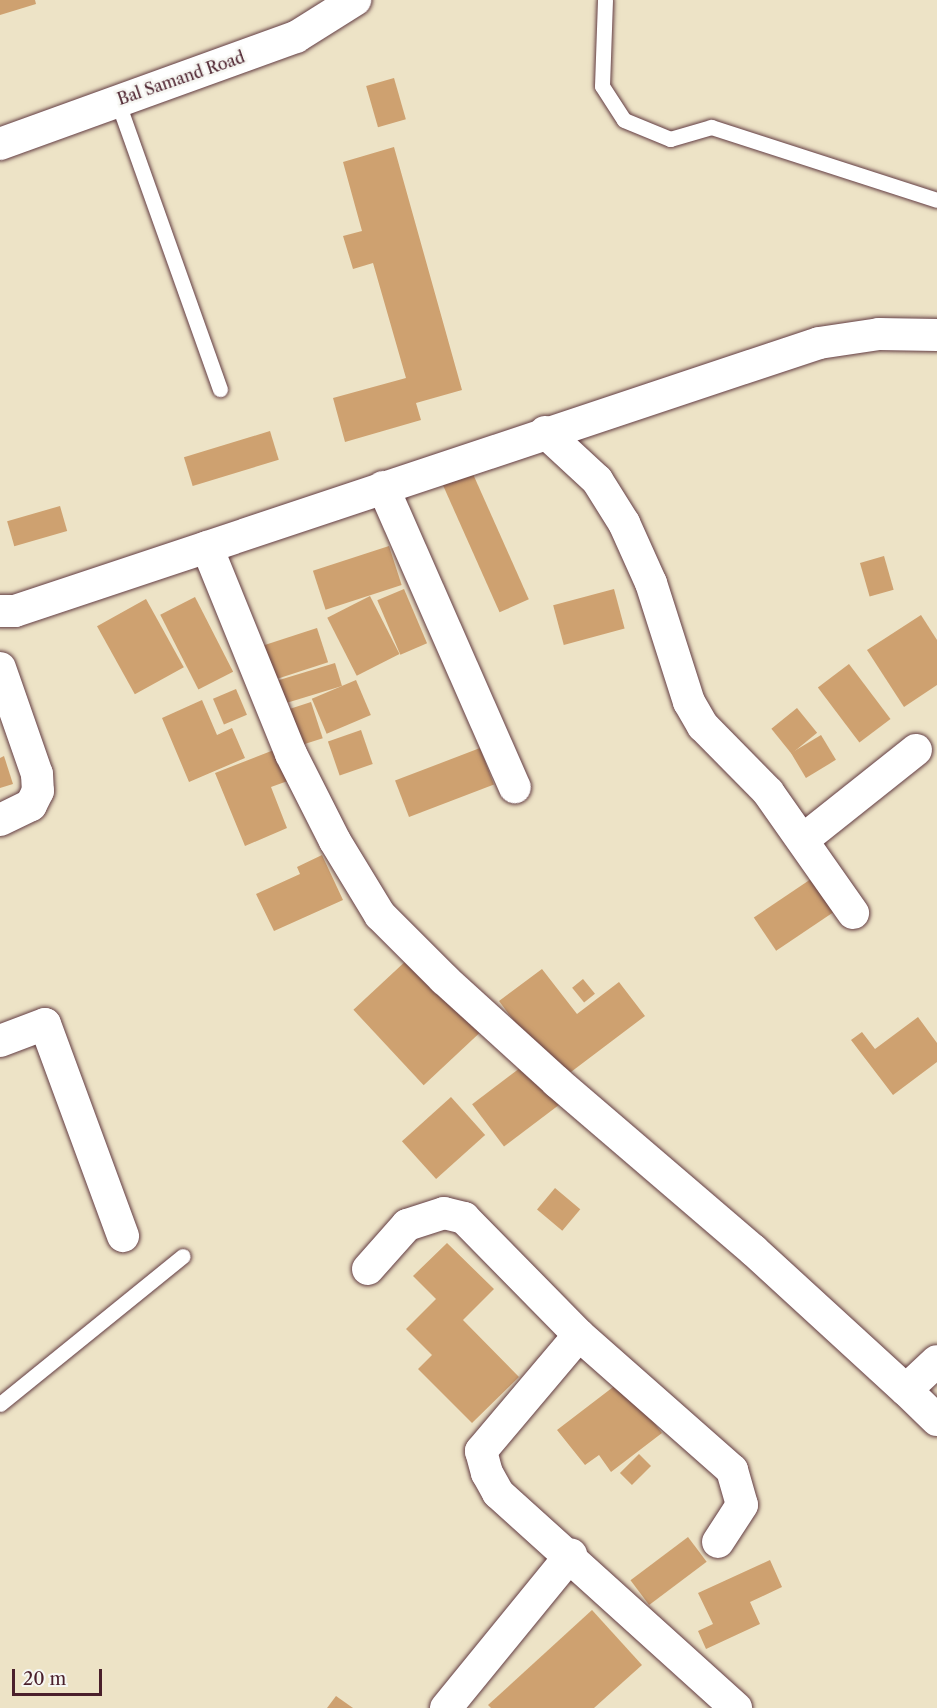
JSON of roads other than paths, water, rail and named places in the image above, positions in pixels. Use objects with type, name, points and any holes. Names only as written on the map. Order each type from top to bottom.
[{"type":"street","name":"Bal Samand Road","points":[[0,144],[296,37],[356,0]]},
{"type":"street","points":[[0,611],[15,611],[545,432],[819,343],[879,334],[937,335]]},
{"type":"street","points":[[545,432],[597,480],[624,523],[651,583],[689,702],[703,726],[756,781],[804,838],[853,913]]},
{"type":"street","points":[[383,487],[515,786]]},
{"type":"street","points":[[207,547],[291,754],[335,841],[380,915],[421,957],[937,1420]]},
{"type":"street","points":[[0,668],[37,774],[38,791],[31,805],[0,820]]},
{"type":"street","points":[[804,838],[916,750]]},
{"type":"street","points":[[0,1041],[45,1024],[123,1236]]},
{"type":"street","points":[[368,1269],[407,1225],[444,1213],[464,1218],[579,1335],[732,1470],[742,1505],[718,1542]]},
{"type":"street","points":[[579,1335],[481,1451],[498,1493],[571,1555],[736,1708]]},
{"type":"street","points":[[906,1390],[937,1361]]},
{"type":"street","points":[[455,1705],[571,1555]]},
{"type":"lane","points":[[605,0],[602,86],[624,120],[670,139],[711,127],[937,200]]},
{"type":"lane","points":[[117,100],[220,389]]},
{"type":"lane","points":[[0,1404],[183,1256]]}]
